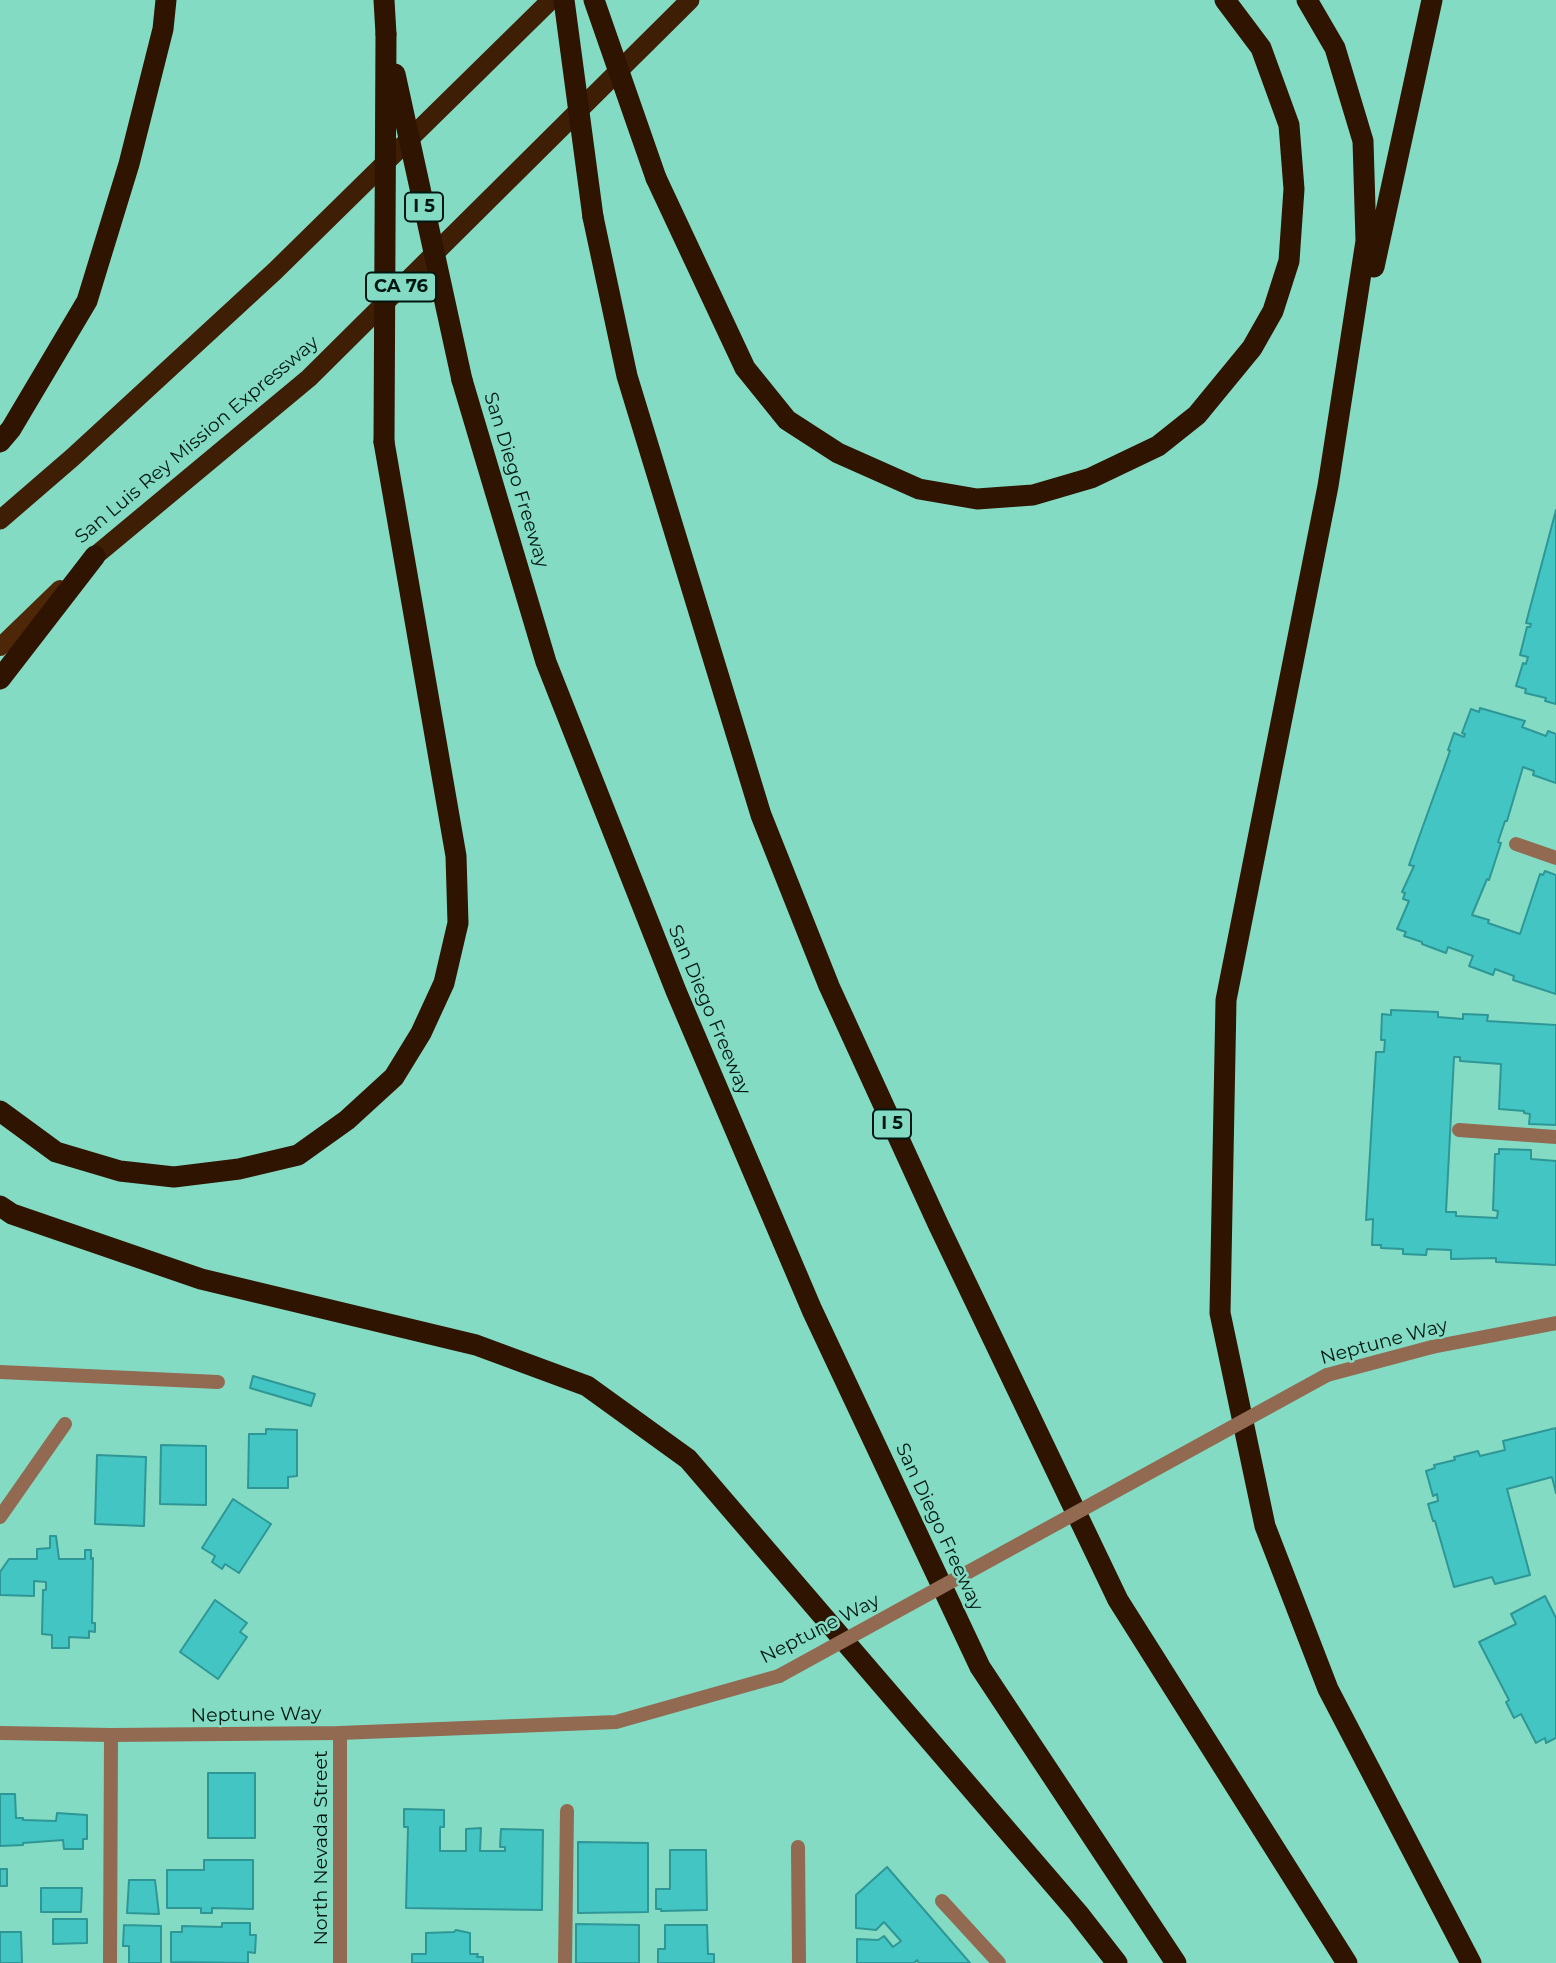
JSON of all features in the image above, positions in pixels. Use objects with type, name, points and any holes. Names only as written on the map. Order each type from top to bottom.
[{"type":"highway","points":[[0,442],[11,429],[87,301],[129,164],[163,29],[166,0]]},
{"type":"highway","name":"San Diego Freeway","points":[[384,0],[386,34],[462,380],[546,662],[676,991],[812,1310],[980,1667],[1176,1963]]},
{"type":"highway","points":[[0,520],[73,457],[275,271],[551,0]]},
{"type":"highway","name":"I 5","points":[[564,0],[593,217],[626,376],[761,815],[829,986],[938,1224],[1118,1600],[1347,1963]]},
{"type":"highway","points":[[594,0],[656,178],[745,368],[787,420],[838,453],[919,489],[977,499],[1033,495],[1091,478],[1158,446],[1197,415],[1252,348],[1273,311],[1289,261],[1294,189],[1289,125],[1261,48],[1225,0]]},
{"type":"highway","name":"San Luis Rey Mission Expressway","points":[[95,556],[309,378],[690,0]]},
{"type":"highway","points":[[1307,0],[1335,48],[1363,141],[1366,242],[1330,471]]},
{"type":"highway","points":[[1432,0],[1330,471],[1226,1000],[1220,1313],[1265,1525],[1328,1689],[1471,1963]]},
{"type":"highway","points":[[0,1111],[56,1152],[120,1171],[174,1177],[239,1169],[298,1155],[347,1120],[394,1077],[422,1033],[443,983],[458,923],[456,856],[384,442],[386,34]]},
{"type":"highway","points":[[0,679],[95,556]]},
{"type":"highway","points":[[0,1206],[12,1214],[201,1279],[476,1345],[587,1386],[688,1459],[1078,1913],[1117,1963]]},
{"type":"main road","name":"San Luis Rey Mission Expressway","points":[[0,647],[95,556]]},
{"type":"street","points":[[1516,844],[1556,858]]},
{"type":"street","points":[[1460,1130],[1556,1137]]},
{"type":"street","name":"Neptune Way","points":[[0,1733],[340,1733],[616,1723],[779,1676],[1326,1376],[1432,1347],[1556,1323]]},
{"type":"street","points":[[0,1372],[218,1382]]},
{"type":"street","points":[[0,1517],[65,1424]]},
{"type":"street","name":"North Nevada Street","points":[[340,1733],[340,1963]]},
{"type":"street","points":[[110,1963],[111,1735]]},
{"type":"street","points":[[565,1963],[567,1811]]},
{"type":"street","points":[[798,1847],[799,1963]]},
{"type":"street","points":[[942,1901],[999,1963]]},
{"type":"building","points":[[1556,510],[1556,704],[1545,701],[1546,698],[1525,693],[1526,689],[1516,686],[1523,663],[1526,664],[1528,657],[1520,655],[1527,627],[1531,624],[1526,623]]},
{"type":"building","points":[[1480,708],[1525,721],[1522,727],[1546,736],[1548,731],[1556,734],[1556,783],[1533,775],[1534,771],[1523,767],[1498,842],[1501,843],[1489,880],[1487,879],[1472,915],[1520,934],[1540,874],[1543,875],[1545,871],[1556,875],[1556,994],[1513,980],[1514,976],[1495,969],[1493,975],[1469,966],[1473,956],[1448,947],[1446,953],[1404,936],[1406,932],[1397,929],[1409,901],[1403,899],[1405,893],[1402,892],[1414,866],[1409,865],[1454,733],[1464,737],[1465,734],[1462,733],[1471,709],[1479,712]]},
{"type":"building","points":[[1391,1010],[1438,1012],[1438,1017],[1463,1019],[1463,1014],[1488,1015],[1487,1021],[1556,1025],[1556,1125],[1529,1124],[1530,1114],[1524,1111],[1499,1109],[1501,1064],[1460,1061],[1460,1057],[1454,1057],[1446,1212],[1456,1212],[1456,1216],[1497,1218],[1498,1211],[1493,1210],[1495,1154],[1499,1154],[1499,1149],[1531,1150],[1531,1159],[1556,1161],[1556,1265],[1496,1262],[1496,1258],[1451,1259],[1451,1250],[1427,1249],[1426,1255],[1403,1254],[1403,1249],[1372,1245],[1373,1219],[1366,1220],[1376,1052],[1384,1052],[1385,1040],[1381,1040],[1382,1014],[1391,1015]]},
{"type":"building","points":[[253,1376],[315,1394],[311,1406],[250,1388]]},
{"type":"building","points":[[1556,1428],[1556,1493],[1552,1477],[1507,1489],[1530,1575],[1495,1584],[1492,1577],[1454,1587],[1428,1504],[1438,1501],[1437,1494],[1433,1496],[1426,1471],[1435,1468],[1434,1465],[1455,1460],[1454,1457],[1478,1451],[1480,1456],[1505,1450],[1503,1441]]},
{"type":"building","points":[[266,1429],[297,1430],[297,1476],[288,1477],[288,1488],[248,1488],[249,1434],[266,1434]]},
{"type":"building","points":[[161,1445],[206,1446],[206,1505],[160,1504]]},
{"type":"building","points":[[97,1455],[146,1457],[144,1526],[95,1524]]},
{"type":"building","points":[[233,1499],[271,1524],[239,1573],[225,1564],[222,1569],[212,1562],[215,1556],[202,1548]]},
{"type":"building","points":[[50,1536],[56,1536],[59,1559],[85,1559],[85,1550],[91,1550],[91,1559],[93,1558],[92,1623],[95,1623],[95,1632],[89,1631],[89,1638],[69,1637],[69,1648],[52,1648],[52,1635],[42,1634],[43,1590],[46,1590],[46,1582],[34,1581],[34,1596],[0,1595],[0,1572],[9,1559],[37,1559],[37,1549],[50,1548]]},
{"type":"building","points":[[1545,1596],[1556,1618],[1556,1738],[1546,1743],[1545,1738],[1536,1743],[1521,1714],[1514,1718],[1506,1702],[1509,1700],[1479,1642],[1516,1624],[1511,1614]]},
{"type":"building","points":[[215,1600],[247,1623],[240,1632],[247,1637],[218,1679],[180,1652]]},
{"type":"building","points":[[208,1773],[255,1773],[255,1838],[208,1838]]},
{"type":"building","points":[[0,1794],[15,1794],[16,1818],[23,1820],[56,1821],[57,1813],[87,1815],[87,1839],[83,1839],[83,1849],[64,1849],[63,1840],[0,1846]]},
{"type":"building","points":[[404,1809],[444,1810],[444,1827],[440,1827],[440,1851],[466,1851],[466,1829],[481,1828],[480,1851],[505,1851],[505,1847],[500,1847],[501,1829],[543,1830],[542,1910],[406,1908],[408,1827],[404,1827]]},
{"type":"building","points":[[578,1842],[648,1843],[648,1912],[578,1913]]},
{"type":"building","points":[[670,1850],[706,1850],[707,1910],[656,1909],[656,1889],[670,1889]]},
{"type":"building","points":[[204,1860],[253,1860],[253,1909],[212,1908],[212,1913],[201,1913],[201,1908],[167,1908],[167,1870],[204,1870]]},
{"type":"building","points":[[887,1867],[970,1963],[919,1963],[917,1960],[914,1963],[857,1963],[857,1939],[878,1940],[884,1936],[893,1947],[901,1941],[884,1922],[876,1930],[856,1928],[856,1895]]},
{"type":"building","points":[[0,1869],[7,1869],[7,1886],[0,1886]]},
{"type":"building","points":[[129,1880],[155,1880],[159,1914],[127,1913]]},
{"type":"building","points":[[41,1888],[82,1888],[81,1912],[41,1912]]},
{"type":"building","points":[[53,1919],[87,1919],[87,1943],[53,1944]]},
{"type":"building","points":[[222,1923],[250,1923],[250,1935],[256,1935],[255,1953],[248,1952],[248,1963],[171,1962],[171,1932],[182,1932],[182,1926],[222,1927]]},
{"type":"building","points":[[576,1924],[639,1925],[639,1963],[576,1963]]},
{"type":"building","points":[[124,1925],[161,1926],[161,1963],[129,1963],[129,1946],[123,1946]]},
{"type":"building","points":[[665,1925],[707,1925],[708,1954],[714,1954],[714,1963],[658,1963],[658,1949],[665,1949]]},
{"type":"building","points":[[456,1930],[470,1933],[470,1954],[483,1957],[483,1963],[412,1963],[412,1954],[426,1954],[426,1933]]},
{"type":"building","points":[[0,1932],[21,1932],[22,1963],[0,1963]]}]
